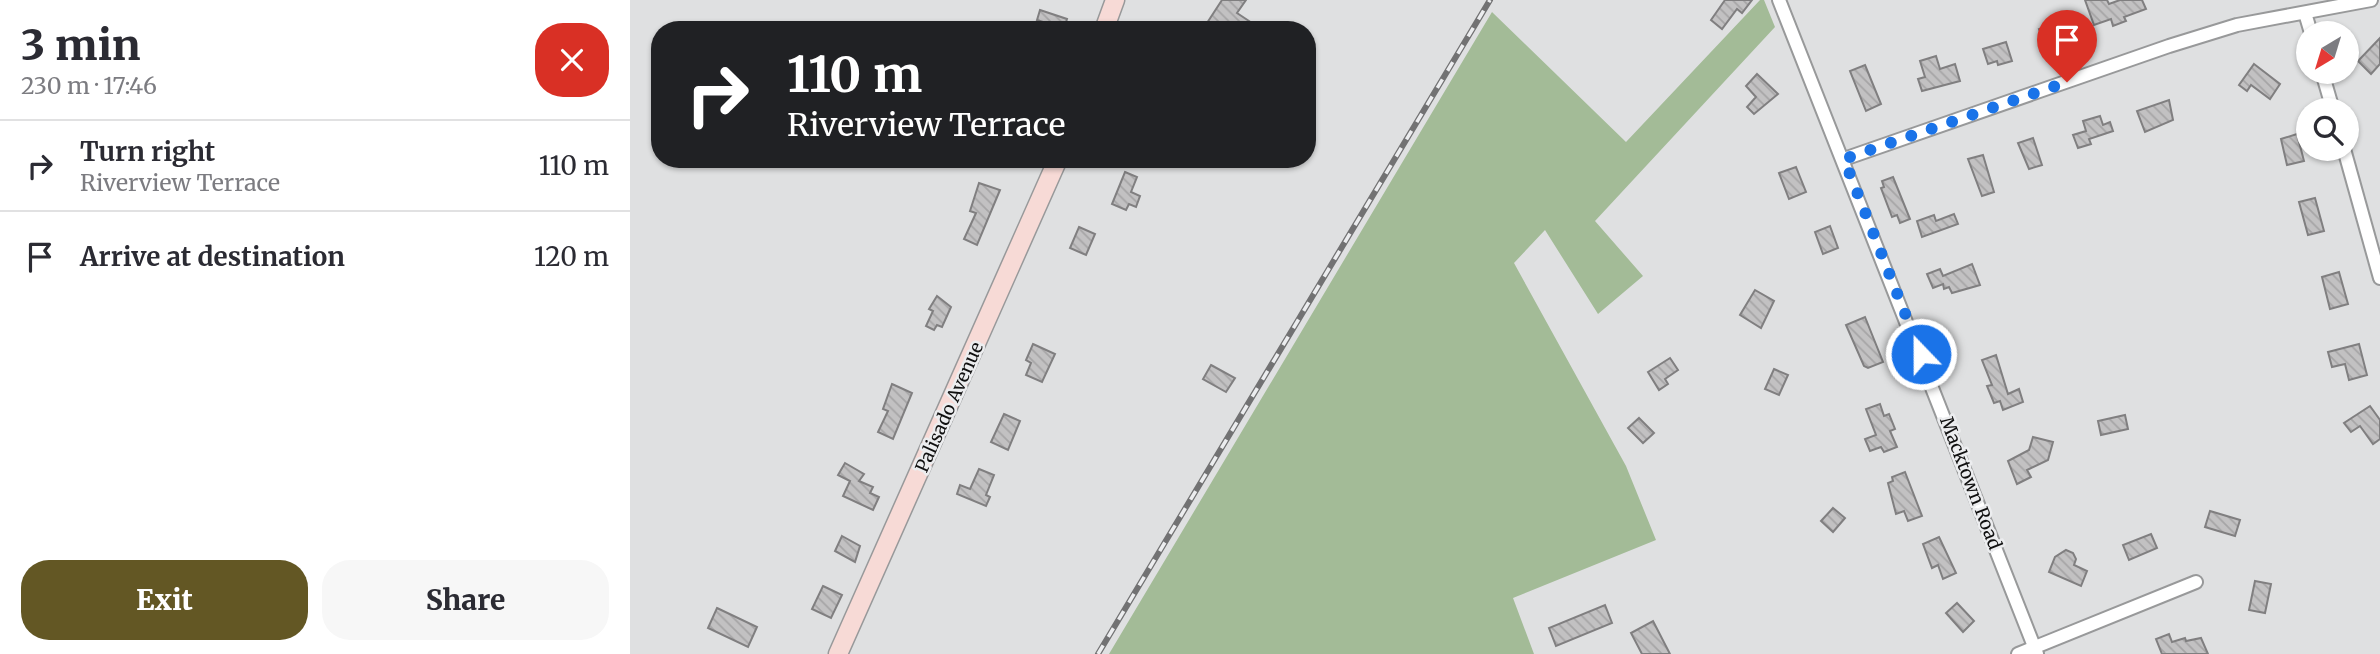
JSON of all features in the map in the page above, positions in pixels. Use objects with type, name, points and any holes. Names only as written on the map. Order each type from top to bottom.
[{"type":"main road","points":[[1107,21],[1115,0]]},
{"type":"main road","name":"Palisado Avenue","points":[[838,654],[1054,168]]},
{"type":"street","name":"Macktown Road","points":[[1779,0],[2036,649]]},
{"type":"street","points":[[1844,159],[2237,25],[2371,0]]},
{"type":"street","points":[[2305,13],[2307,21]]},
{"type":"street","points":[[2347,161],[2380,278]]},
{"type":"street","points":[[2018,654],[2036,649],[2196,582]]},
{"type":"green space","points":[[1760,0],[1764,0],[1775,27],[1595,221],[1643,276],[1598,314],[1545,230],[1514,263],[1626,466],[1656,540],[1513,598],[1534,654],[1109,654],[1492,12],[1626,142]]},
{"type":"building","points":[[1222,0],[1246,0],[1237,13],[1249,21],[1208,21]]},
{"type":"building","points":[[1725,0],[1752,0],[1742,13],[1737,9],[1722,29],[1711,20]]},
{"type":"building","points":[[2085,0],[2107,0],[2109,4],[2120,0],[2142,0],[2146,9],[2124,17],[2126,21],[2113,26],[2111,19],[2094,25]]},
{"type":"building","points":[[1040,10],[1067,19],[1066,21],[1037,20]]},
{"type":"building","points":[[2065,20],[2071,35],[2045,45],[2039,29]]},
{"type":"building","points":[[2380,38],[2380,64],[2371,74],[2359,60]]},
{"type":"building","points":[[2006,42],[2012,61],[1998,65],[1997,61],[1988,64],[1983,49]]},
{"type":"building","points":[[1936,56],[1940,69],[1955,64],[1960,81],[1922,91],[1918,79],[1925,77],[1920,61]]},
{"type":"building","points":[[2254,64],[2280,84],[2270,99],[2251,85],[2247,91],[2239,85]]},
{"type":"building","points":[[1865,65],[1881,104],[1866,111],[1850,71]]},
{"type":"building","points":[[1757,74],[1778,94],[1754,114],[1747,107],[1756,97],[1746,86]]},
{"type":"building","points":[[2169,100],[2173,120],[2145,132],[2137,111]]},
{"type":"building","points":[[2100,116],[2103,125],[2110,122],[2113,131],[2089,139],[2091,144],[2078,148],[2073,135],[2086,131],[2083,121]]},
{"type":"building","points":[[2296,134],[2296,161],[2304,161],[2287,165],[2281,139]]},
{"type":"building","points":[[2033,138],[2042,165],[2029,169],[2018,143]]},
{"type":"building","points":[[1983,155],[1994,192],[1982,196],[1968,159]]},
{"type":"building","points":[[1796,167],[1806,192],[1789,199],[1779,173]]},
{"type":"building","points":[[1125,172],[1137,177],[1131,192],[1140,196],[1136,207],[1129,204],[1126,210],[1112,204]]},
{"type":"building","points":[[1893,177],[1910,219],[1900,223],[1897,215],[1892,217],[1881,188],[1884,187],[1882,181]]},
{"type":"building","points":[[979,183],[1000,190],[977,245],[964,239],[976,213],[970,211]]},
{"type":"building","points":[[2315,198],[2324,231],[2308,235],[2299,202]]},
{"type":"building","points":[[1954,214],[1958,224],[1922,237],[1917,221],[1934,215],[1936,221]]},
{"type":"building","points":[[1830,226],[1838,248],[1823,254],[1815,232]]},
{"type":"building","points":[[1079,227],[1095,234],[1086,255],[1070,248]]},
{"type":"building","points":[[1972,264],[1980,285],[1952,293],[1949,287],[1944,289],[1943,284],[1933,288],[1927,274],[1940,269],[1943,276]]},
{"type":"building","points":[[2339,272],[2348,304],[2330,309],[2322,277]]},
{"type":"building","points":[[1755,290],[1774,301],[1761,328],[1740,315]]},
{"type":"building","points":[[937,296],[951,307],[942,327],[937,325],[934,330],[926,326],[933,311],[929,309]]},
{"type":"building","points":[[1865,317],[1883,362],[1868,368],[1864,366],[1846,325]]},
{"type":"building","points":[[1033,344],[1055,354],[1042,382],[1026,375],[1031,363],[1026,360]]},
{"type":"building","points":[[2359,344],[2367,375],[2349,380],[2345,364],[2332,367],[2328,352]]},
{"type":"building","points":[[1996,355],[2008,394],[2019,389],[2023,402],[2003,410],[2000,401],[1994,403],[1987,386],[1992,385],[1982,360]]},
{"type":"building","points":[[1670,358],[1678,370],[1665,379],[1668,384],[1659,390],[1648,372]]},
{"type":"building","points":[[1211,365],[1235,378],[1226,392],[1203,379]]},
{"type":"building","points":[[1774,369],[1788,375],[1779,395],[1765,389]]},
{"type":"building","points":[[892,384],[912,393],[893,439],[878,432],[888,411],[883,409]]},
{"type":"building","points":[[1880,404],[1884,416],[1889,414],[1895,429],[1890,431],[1897,447],[1884,452],[1881,447],[1870,451],[1865,439],[1876,435],[1866,409]]},
{"type":"building","points":[[2370,406],[2380,420],[2380,439],[2373,444],[2360,426],[2351,432],[2344,423]]},
{"type":"building","points":[[1004,414],[1020,421],[1008,450],[991,442]]},
{"type":"building","points":[[2125,415],[2128,429],[2101,435],[2098,421]]},
{"type":"building","points":[[1639,418],[1654,433],[1643,443],[1628,428]]},
{"type":"building","points":[[2033,437],[2053,442],[2048,460],[2027,470],[2031,477],[2017,484],[2008,461],[2029,450]]},
{"type":"building","points":[[845,463],[864,474],[859,481],[873,487],[870,493],[879,497],[873,510],[843,496],[850,481],[838,475]]},
{"type":"building","points":[[979,469],[994,475],[986,495],[990,497],[986,506],[957,494],[960,485],[970,489]]},
{"type":"building","points":[[1905,472],[1922,516],[1908,521],[1904,511],[1896,514],[1888,483],[1893,481],[1892,477]]},
{"type":"building","points":[[1833,508],[1845,518],[1833,532],[1821,521]]},
{"type":"building","points":[[2210,511],[2240,520],[2235,536],[2205,527]]},
{"type":"building","points":[[2151,534],[2157,548],[2129,560],[2123,545]]},
{"type":"building","points":[[842,536],[860,546],[855,562],[835,551]]},
{"type":"building","points":[[1939,537],[1956,573],[1943,579],[1938,565],[1932,568],[1923,544]]},
{"type":"building","points":[[2066,550],[2073,553],[2076,559],[2074,565],[2087,571],[2081,586],[2049,572],[2055,557]]},
{"type":"building","points":[[2255,581],[2271,584],[2265,613],[2249,610]]},
{"type":"building","points":[[823,586],[842,595],[831,618],[812,609]]},
{"type":"building","points":[[1957,603],[1974,621],[1963,632],[1946,613]]},
{"type":"building","points":[[1605,605],[1612,623],[1556,646],[1549,628]]},
{"type":"building","points":[[717,608],[757,627],[748,647],[708,628]]},
{"type":"building","points":[[1653,621],[1670,654],[1642,654],[1631,633]]},
{"type":"building","points":[[2169,634],[2172,642],[2185,638],[2186,641],[2201,638],[2208,654],[2162,654],[2156,639]]},
{"type":"railway","points":[[1098,654],[1490,0]]},
{"type":"route","points":[[1921,354],[1844,159],[2067,82]]}]
